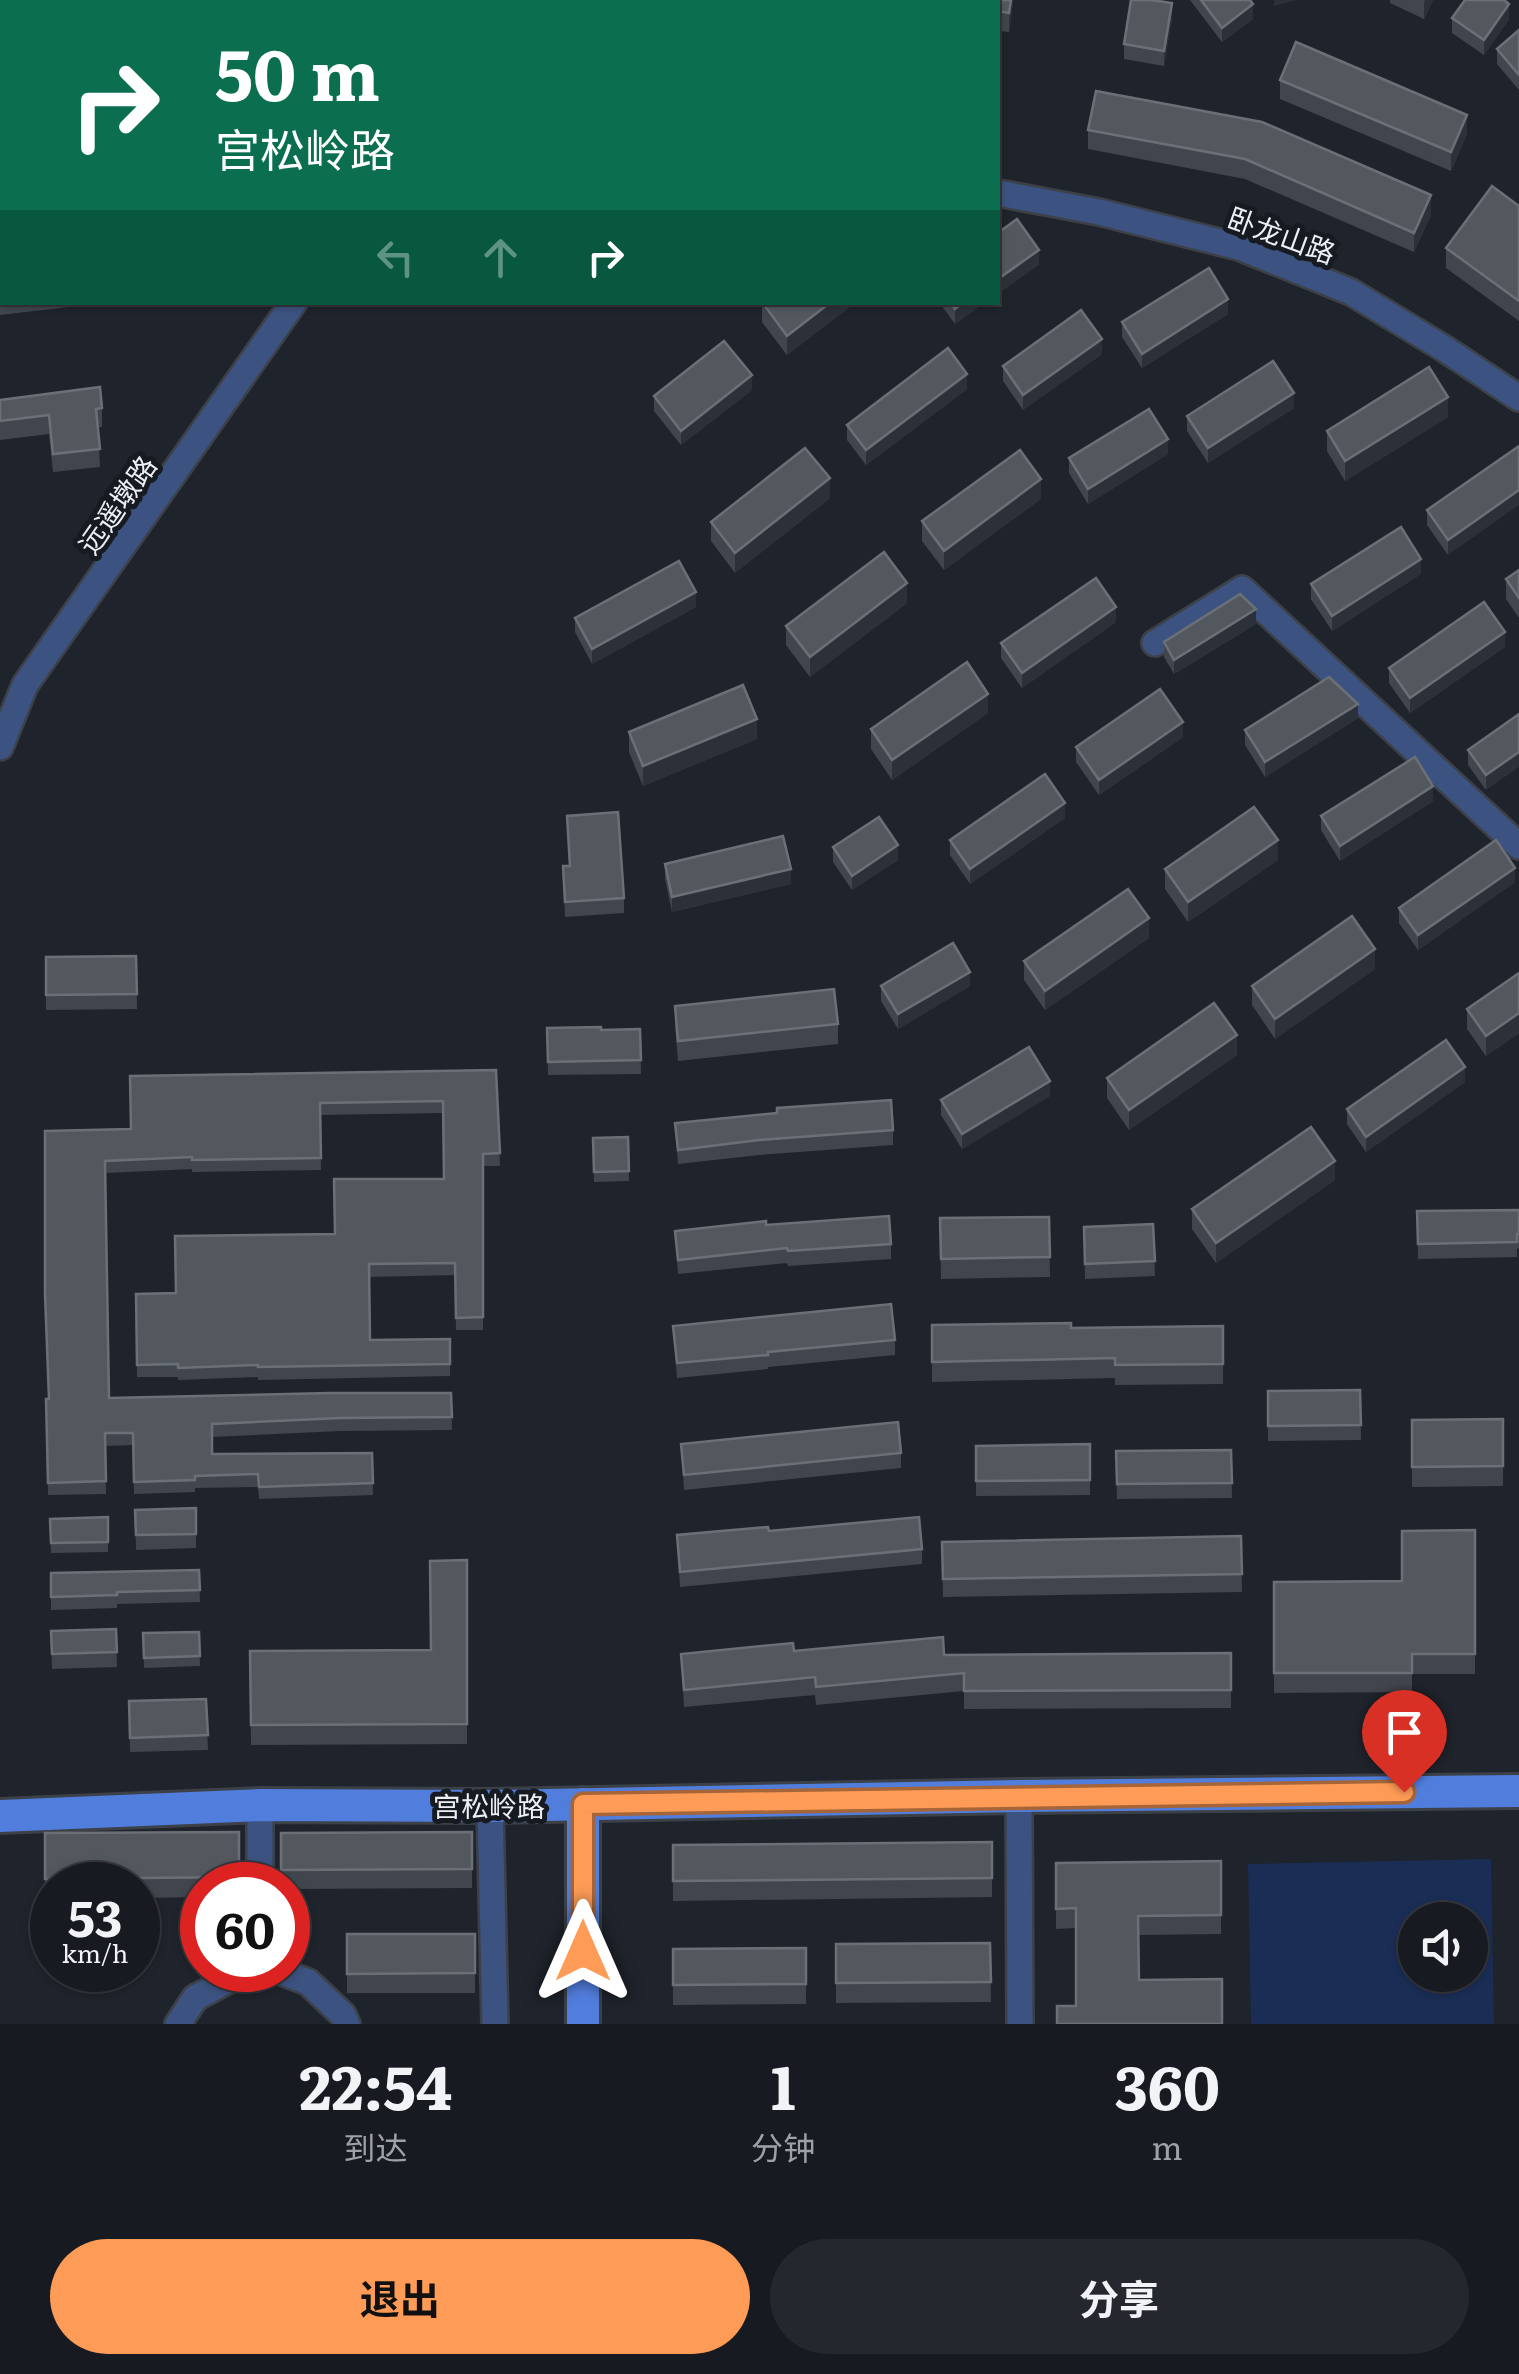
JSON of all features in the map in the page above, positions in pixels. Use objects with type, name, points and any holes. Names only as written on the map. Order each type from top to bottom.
[{"type":"main road","points":[[0,1797],[473,1784],[1519,1774]]},
{"type":"main road","name":"宫松岭路","points":[[0,1816],[260,1805],[490,1806],[1519,1791]]},
{"type":"main road","points":[[582,2024],[583,1804]]},
{"type":"street","name":"卧龙山路","points":[[1000,193],[1099,212],[1239,247],[1352,292],[1519,398]]},
{"type":"street","name":"远遥墩路","points":[[0,747],[24,685],[292,305]]},
{"type":"street","points":[[1155,643],[1242,589],[1519,846]]},
{"type":"street","points":[[1019,1796],[1020,2024]]},
{"type":"street","points":[[260,1805],[260,1862]]},
{"type":"street","points":[[490,1806],[496,2024]]},
{"type":"street","points":[[310,1984],[343,2015],[347,2024]]},
{"type":"street","points":[[178,2024],[194,1998],[205,1992]]},
{"type":"shaded area","points":[[1491,1859],[1494,2024],[1251,2024],[1248,1864]]},
{"type":"building","points":[[1000,0],[1011,0],[1009,13],[1000,11]]},
{"type":"building","points":[[1131,0],[1172,3],[1164,51],[1124,44]]},
{"type":"building","points":[[1201,0],[1250,0],[1253,4],[1222,28]]},
{"type":"building","points":[[1465,0],[1504,0],[1509,4],[1484,40],[1452,18]]},
{"type":"building","points":[[1519,30],[1519,75],[1497,49]]},
{"type":"building","points":[[1296,42],[1467,115],[1451,152],[1280,80]]},
{"type":"building","points":[[1096,91],[1262,122],[1431,195],[1414,233],[1245,159],[1088,130]]},
{"type":"building","points":[[1492,186],[1519,206],[1519,301],[1446,248]]},
{"type":"building","points":[[1017,219],[1039,250],[1000,278],[1000,232]]},
{"type":"building","points":[[1209,268],[1228,299],[1142,354],[1122,322]]},
{"type":"building","points":[[764,305],[827,305],[787,336]]},
{"type":"building","points":[[1081,310],[1102,339],[1023,395],[1003,366]]},
{"type":"building","points":[[724,341],[752,375],[681,431],[654,396]]},
{"type":"building","points":[[948,348],[967,374],[866,450],[847,425]]},
{"type":"building","points":[[1273,361],[1294,393],[1208,448],[1187,416]]},
{"type":"building","points":[[1429,367],[1448,397],[1345,461],[1327,431]]},
{"type":"building","points":[[100,387],[102,408],[96,409],[100,449],[53,454],[49,415],[0,421],[0,400]]},
{"type":"building","points":[[1149,409],[1168,439],[1088,489],[1069,458]]},
{"type":"building","points":[[1519,446],[1519,490],[1448,540],[1427,510]]},
{"type":"building","points":[[805,448],[830,478],[735,553],[711,522]]},
{"type":"building","points":[[1020,450],[1041,479],[944,551],[922,521]]},
{"type":"building","points":[[1401,527],[1421,559],[1332,616],[1311,584]]},
{"type":"building","points":[[884,552],[907,583],[810,657],[786,626]]},
{"type":"building","points":[[679,561],[696,592],[592,649],[575,618]]},
{"type":"building","points":[[1519,570],[1519,598],[1506,579]]},
{"type":"building","points":[[1096,578],[1116,607],[1022,673],[1001,643]]},
{"type":"building","points":[[1240,594],[1256,609],[1174,660],[1164,642]]},
{"type":"building","points":[[1484,602],[1505,632],[1410,698],[1389,668]]},
{"type":"building","points":[[967,662],[988,694],[892,760],[871,729]]},
{"type":"building","points":[[1329,677],[1358,704],[1265,762],[1245,730]]},
{"type":"building","points":[[743,685],[757,719],[643,766],[629,732]]},
{"type":"building","points":[[1160,689],[1183,722],[1099,780],[1076,747]]},
{"type":"building","points":[[1519,714],[1519,752],[1486,775],[1468,750]]},
{"type":"building","points":[[1415,757],[1433,786],[1340,846],[1321,816]]},
{"type":"building","points":[[1045,774],[1065,803],[970,869],[950,840]]},
{"type":"building","points":[[1254,807],[1278,840],[1188,902],[1165,869]]},
{"type":"building","points":[[618,812],[624,898],[565,902],[563,866],[570,866],[567,816]]},
{"type":"building","points":[[879,817],[898,845],[852,876],[833,847]]},
{"type":"building","points":[[783,836],[791,869],[672,897],[665,864]]},
{"type":"building","points":[[1496,840],[1515,868],[1418,935],[1399,908]]},
{"type":"building","points":[[1128,889],[1149,918],[1045,991],[1024,961]]},
{"type":"building","points":[[1352,916],[1375,949],[1275,1019],[1252,986]]},
{"type":"building","points":[[953,943],[970,972],[898,1014],[881,986]]},
{"type":"building","points":[[136,956],[137,994],[46,995],[46,957]]},
{"type":"building","points":[[1519,973],[1519,1013],[1486,1036],[1467,1009]]},
{"type":"building","points":[[834,989],[838,1024],[678,1041],[675,1006]]},
{"type":"building","points":[[1214,1003],[1237,1035],[1129,1110],[1107,1078]]},
{"type":"building","points":[[547,1028],[640,1029],[641,1060],[548,1062]]},
{"type":"building","points":[[1446,1040],[1465,1067],[1366,1137],[1347,1109]]},
{"type":"building","points":[[1029,1047],[1050,1081],[962,1134],[941,1100]]},
{"type":"building","points":[[496,1070],[500,1153],[483,1154],[483,1317],[456,1318],[455,1263],[369,1264],[370,1340],[450,1339],[450,1364],[178,1368],[178,1364],[137,1365],[136,1294],[176,1293],[175,1236],[335,1234],[334,1179],[444,1179],[443,1101],[320,1103],[321,1158],[105,1161],[109,1398],[451,1393],[452,1417],[212,1424],[212,1454],[372,1453],[373,1483],[259,1487],[258,1474],[134,1482],[133,1433],[105,1433],[106,1481],[48,1483],[45,1131],[131,1129],[130,1076]]},
{"type":"building","points":[[891,1100],[893,1130],[678,1150],[675,1123],[777,1113],[777,1108]]},
{"type":"building","points":[[1311,1127],[1335,1161],[1216,1243],[1192,1209]]},
{"type":"building","points":[[628,1137],[629,1171],[594,1172],[593,1138]]},
{"type":"building","points":[[1519,1210],[1517,1242],[1418,1244],[1417,1211]]},
{"type":"building","points":[[889,1216],[891,1244],[788,1251],[787,1248],[678,1260],[675,1231],[766,1221],[766,1225]]},
{"type":"building","points":[[1049,1217],[1050,1257],[941,1259],[940,1218]]},
{"type":"building","points":[[1153,1224],[1155,1261],[1085,1264],[1084,1227]]},
{"type":"building","points":[[891,1304],[895,1340],[677,1363],[673,1326]]},
{"type":"building","points":[[1071,1323],[1071,1328],[1223,1326],[1223,1364],[1115,1365],[1115,1358],[932,1362],[932,1325]]},
{"type":"building","points":[[1360,1390],[1361,1425],[1268,1426],[1268,1391]]},
{"type":"building","points":[[1503,1419],[1503,1466],[1412,1467],[1412,1420]]},
{"type":"building","points":[[898,1422],[901,1453],[684,1475],[681,1444]]},
{"type":"building","points":[[1090,1444],[1090,1480],[976,1481],[976,1446]]},
{"type":"building","points":[[1231,1450],[1232,1483],[1117,1484],[1116,1451]]},
{"type":"building","points":[[196,1508],[196,1534],[136,1535],[135,1510]]},
{"type":"building","points":[[108,1517],[108,1542],[51,1543],[50,1519]]},
{"type":"building","points":[[919,1517],[922,1549],[680,1572],[677,1535]]},
{"type":"building","points":[[1475,1530],[1475,1654],[1412,1654],[1412,1673],[1274,1673],[1274,1582],[1402,1581],[1402,1531]]},
{"type":"building","points":[[1241,1536],[1242,1574],[943,1579],[942,1542]]},
{"type":"building","points":[[467,1560],[467,1724],[251,1725],[250,1651],[431,1650],[430,1561]]},
{"type":"building","points":[[199,1570],[200,1590],[51,1597],[51,1573]]},
{"type":"building","points":[[116,1629],[117,1652],[52,1654],[51,1631]]},
{"type":"building","points":[[199,1632],[200,1656],[144,1658],[143,1633]]},
{"type":"building","points":[[943,1637],[944,1655],[1231,1653],[1231,1690],[964,1691],[964,1673],[816,1687],[815,1677],[684,1690],[681,1654],[793,1643],[794,1651]]},
{"type":"building","points":[[206,1699],[208,1735],[130,1738],[129,1701]]},
{"type":"building","points":[[239,1832],[239,1862],[180,1862],[180,1878],[160,1878],[160,1862],[45,1862],[45,1833]]},
{"type":"building","points":[[472,1832],[472,1869],[310,1870],[310,1862],[281,1862],[281,1833]]},
{"type":"building","points":[[992,1842],[992,1878],[673,1881],[673,1845]]},
{"type":"building","points":[[1221,1861],[1221,1915],[1138,1916],[1139,1980],[1222,1979],[1222,2024],[1057,2024],[1057,2006],[1076,2006],[1076,1908],[1056,1909],[1056,1863]]},
{"type":"building","points":[[347,1934],[475,1934],[475,1973],[347,1974]]},
{"type":"building","points":[[990,1943],[991,1982],[836,1983],[836,1944]]},
{"type":"building","points":[[806,1948],[806,1984],[673,1985],[673,1949]]},
{"type":"route","points":[[583,1951],[583,1804],[1404,1792]]}]
